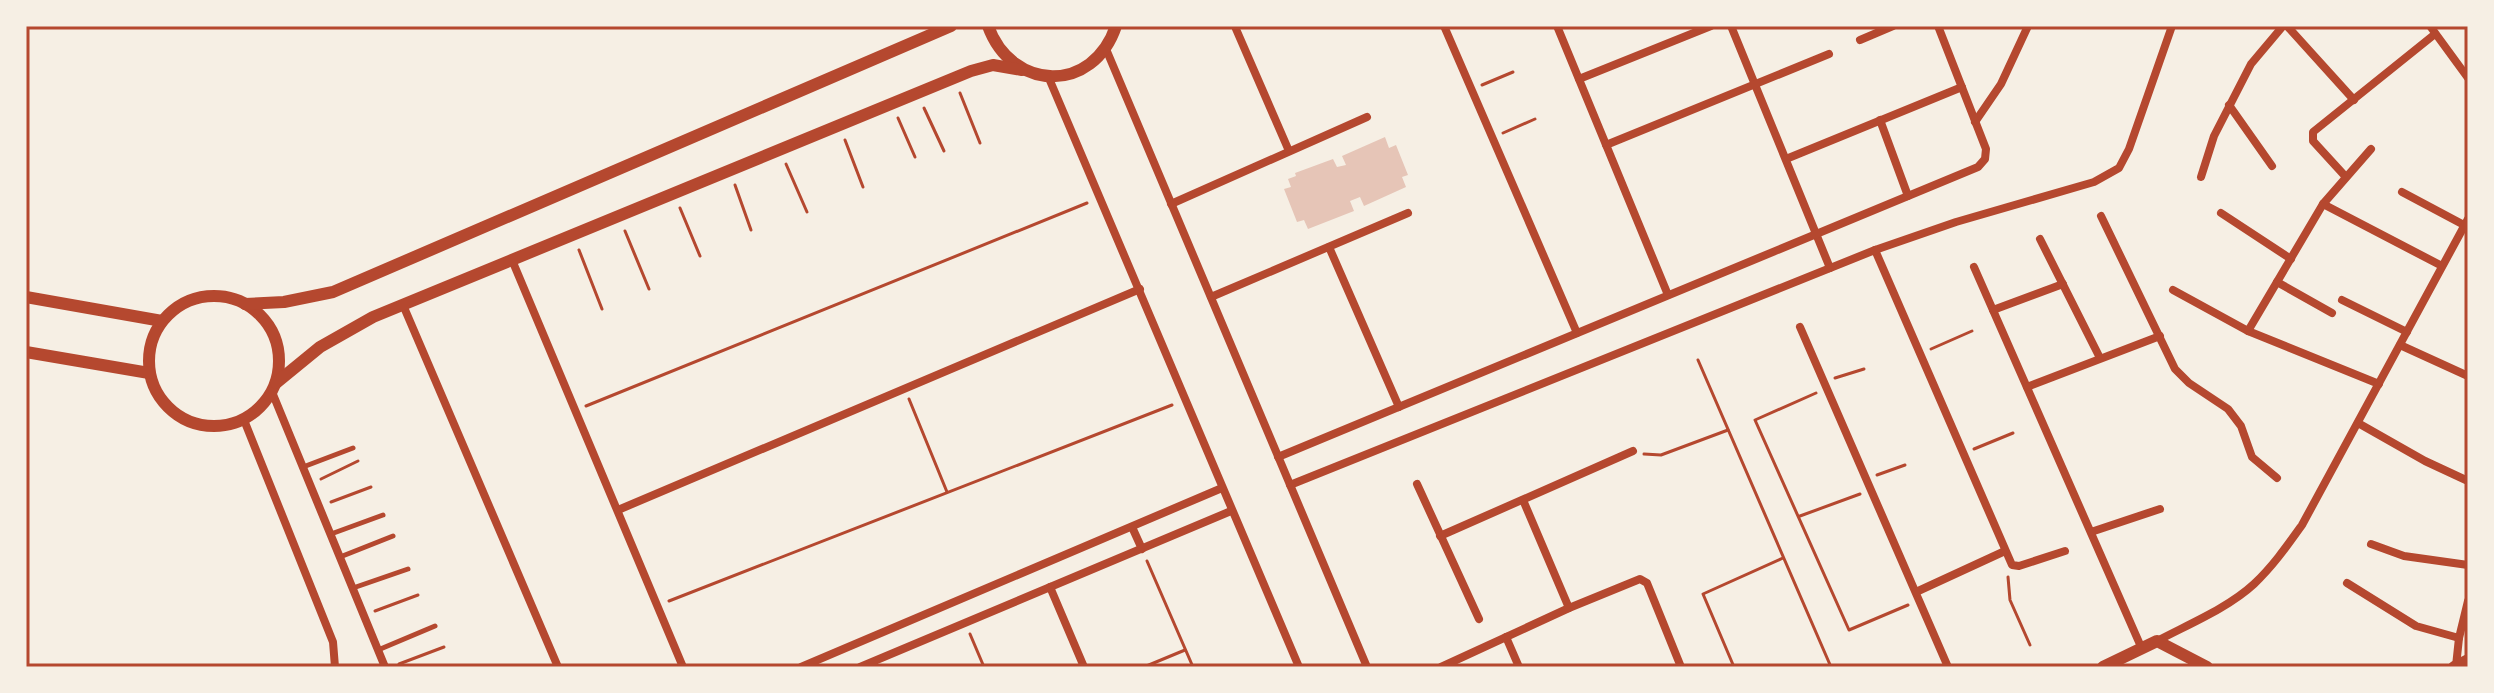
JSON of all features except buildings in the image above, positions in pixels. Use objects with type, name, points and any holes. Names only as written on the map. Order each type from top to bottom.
[{"type":"street","points":[[245,304],[284,302],[333,292],[951,26]]},
{"type":"street","points":[[988,26],[993,42],[1006,58],[1022,70]]},
{"type":"street","points":[[385,667],[274,388],[280,368],[275,338],[258,312],[231,298],[200,297],[186,302],[162,321],[153,337],[149,373],[164,404],[177,416],[193,423],[210,427],[227,426],[244,420],[265,403],[274,388],[297,364],[337,336],[403,305],[954,78],[993,65],[1048,76],[1081,70],[1106,49],[1116,26]]},
{"type":"street","points":[[1444,26],[1577,333]]},
{"type":"street","points":[[1557,26],[1668,295]]},
{"type":"street","points":[[1579,79],[1711,26]]},
{"type":"street","points":[[1731,26],[1830,268]]},
{"type":"street","points":[[1860,40],[1893,26]]},
{"type":"street","points":[[1278,457],[1978,167],[1985,159],[1986,149],[1938,26]]},
{"type":"street","points":[[1975,122],[2001,84],[2028,26]]},
{"type":"street","points":[[1290,485],[1875,250],[1956,222],[2094,182],[2119,168],[2124,159],[2172,26]]},
{"type":"street","points":[[2201,177],[2214,136],[2251,64],[2285,26],[2354,100]]},
{"type":"street","points":[[2345,176],[2312,138],[2313,132],[2354,100],[2431,28],[2468,78]]},
{"type":"street","points":[[1236,29],[1289,151]]},
{"type":"street","points":[[1106,49],[1367,667]]},
{"type":"street","points":[[1606,145],[1829,54]]},
{"type":"street","points":[[1048,76],[1299,667]]},
{"type":"street","points":[[1786,159],[1962,87]]},
{"type":"street","points":[[2229,105],[2272,166]]},
{"type":"street","points":[[1171,204],[1367,117]]},
{"type":"street","points":[[1880,120],[1908,196]]},
{"type":"street","points":[[2248,331],[2323,204],[2371,149]]},
{"type":"street","points":[[2103,667],[2236,598],[2254,585],[2302,525],[2466,222],[2402,192]]},
{"type":"street","points":[[2323,204],[2442,266]]},
{"type":"street","points":[[1211,297],[1408,213]]},
{"type":"street","points":[[2221,213],[2291,259]]},
{"type":"street","points":[[2101,216],[2181,377],[2228,409],[2241,426],[2252,457],[2277,478]]},
{"type":"street","points":[[2040,239],[2100,358]]},
{"type":"street","points":[[1329,247],[1399,407]]},
{"type":"street","points":[[1875,250],[2012,565],[2019,566],[2065,551]]},
{"type":"street","points":[[512,260],[683,667]]},
{"type":"street","points":[[1974,267],[2142,649]]},
{"type":"street","points":[[2277,282],[2332,313]]},
{"type":"street","points":[[1993,310],[2063,284]]},
{"type":"street","points":[[618,510],[1140,289]]},
{"type":"street","points":[[2173,290],[2248,331],[2379,384]]},
{"type":"street","points":[[26,297],[162,321]]},
{"type":"street","points":[[2342,300],[2407,332]]},
{"type":"street","points":[[403,305],[558,667]]},
{"type":"street","points":[[1800,327],[1948,667]]},
{"type":"street","points":[[2027,387],[2160,336]]},
{"type":"street","points":[[2400,345],[2468,376]]},
{"type":"street","points":[[26,352],[149,373]]},
{"type":"street","points":[[244,420],[333,642],[335,667]]},
{"type":"street","points":[[2358,423],[2436,467],[2468,481]]},
{"type":"street","points":[[1440,536],[1633,451]]},
{"type":"street","points":[[1417,484],[1479,619]]},
{"type":"street","points":[[801,667],[1222,488]]},
{"type":"street","points":[[1523,500],[1569,608]]},
{"type":"street","points":[[2091,532],[2160,509]]},
{"type":"street","points":[[860,667],[1231,511]]},
{"type":"street","points":[[1132,527],[1142,549]]},
{"type":"street","points":[[2371,544],[2404,556],[2468,565]]},
{"type":"street","points":[[1918,596],[2005,551]]},
{"type":"street","points":[[1441,667],[1640,579],[1644,580],[1681,667]]},
{"type":"street","points":[[2347,583],[2416,626],[2459,638]]},
{"type":"street","points":[[1050,587],[1084,667]]},
{"type":"street","points":[[2455,666],[2468,601]]},
{"type":"street","points":[[1506,637],[1519,667]]},
{"type":"street","points":[[2157,641],[2207,667]]},
{"type":"street","points":[[2455,666],[2468,660]]},
{"type":"lane","points":[[303,467],[353,448]]},
{"type":"lane","points":[[331,534],[383,515]]},
{"type":"lane","points":[[340,557],[393,536]]},
{"type":"lane","points":[[353,588],[408,569]]},
{"type":"lane","points":[[378,650],[435,626]]},
{"type":"path","points":[[1471,90],[1513,72]]},
{"type":"path","points":[[954,78],[980,143]]},
{"type":"path","points":[[917,93],[944,151]]},
{"type":"path","points":[[891,104],[915,157]]},
{"type":"path","points":[[1492,138],[1535,119]]},
{"type":"path","points":[[839,125],[863,187]]},
{"type":"path","points":[[780,150],[807,212]]},
{"type":"path","points":[[729,171],[751,230]]},
{"type":"path","points":[[674,193],[700,256]]},
{"type":"path","points":[[575,410],[1101,197]]},
{"type":"path","points":[[619,216],[649,289]]},
{"type":"path","points":[[573,235],[602,309]]},
{"type":"path","points":[[1920,354],[1972,331]]},
{"type":"path","points":[[1698,360],[1831,667]]},
{"type":"path","points":[[1864,369],[1755,420],[1849,630],[1918,596]]},
{"type":"path","points":[[904,388],[947,492]]},
{"type":"path","points":[[658,605],[1186,399]]},
{"type":"path","points":[[1633,451],[1651,456],[1661,455],[1728,430]]},
{"type":"path","points":[[1963,454],[2013,433]]},
{"type":"path","points":[[310,484],[358,461]]},
{"type":"path","points":[[1866,478],[1905,465]]},
{"type":"path","points":[[320,507],[371,487]]},
{"type":"path","points":[[1799,517],[1871,490]]},
{"type":"path","points":[[1142,549],[1193,667]]},
{"type":"path","points":[[1734,667],[1703,594],[1783,558]]},
{"type":"path","points":[[2012,565],[2007,589],[2030,645]]},
{"type":"path","points":[[364,615],[418,595]]},
{"type":"path","points":[[965,623],[984,667]]},
{"type":"path","points":[[391,667],[444,647]]},
{"type":"path","points":[[1144,667],[1186,650]]}]
